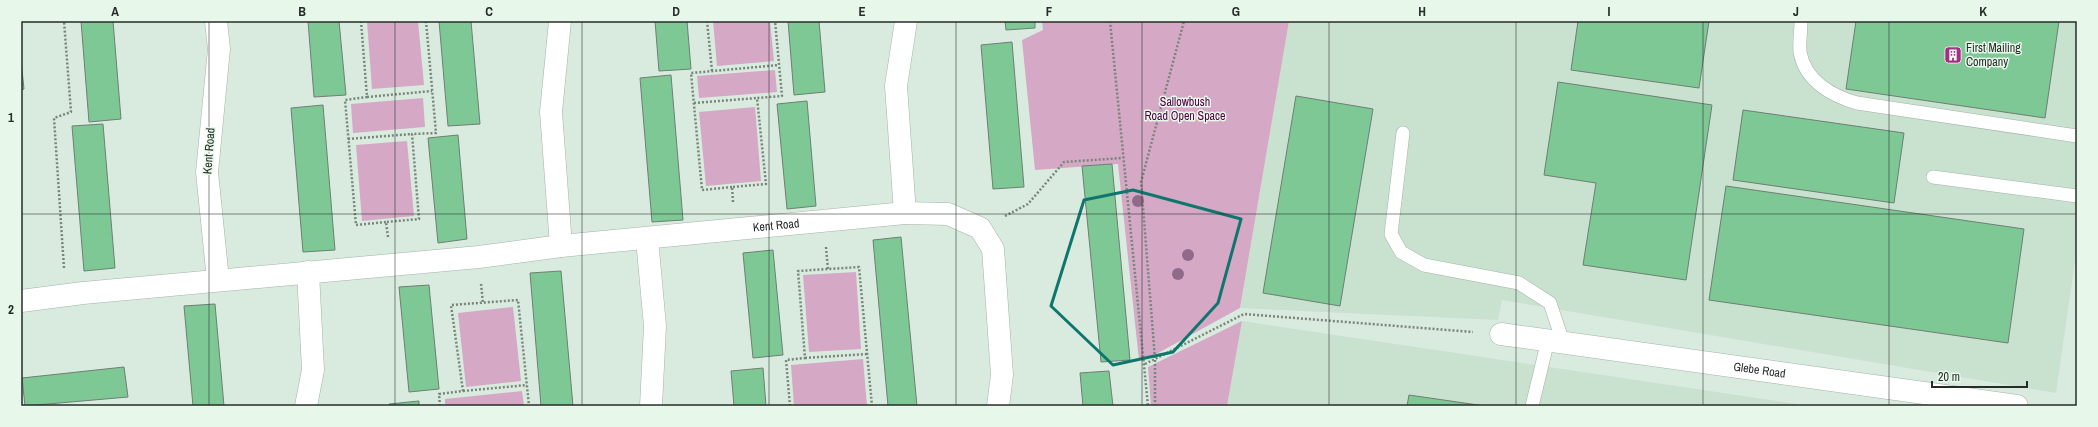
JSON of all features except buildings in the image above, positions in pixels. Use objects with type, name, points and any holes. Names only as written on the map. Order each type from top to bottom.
[{"type":"street","name":"Kent Road","points":[[216,21],[219,49],[206,172],[218,280]]},
{"type":"street","points":[[560,21],[551,112],[561,246]]},
{"type":"street","points":[[905,213],[896,86],[906,21]]},
{"type":"street","name":"Kent Road","points":[[21,301],[83,293],[479,257],[561,246],[647,239],[905,213],[948,214],[980,228]]},
{"type":"street","points":[[980,228],[993,249],[1002,375],[998,406]]},
{"type":"street","points":[[647,239],[655,326],[651,406]]},
{"type":"street","points":[[306,406],[313,370],[308,272]]},
{"type":"street","name":"Glebe Road","points":[[1501,334],[1982,403],[2017,406]]},
{"type":"lane","points":[[1801,21],[1800,51],[1803,65],[1815,81],[1839,98],[1857,103],[2077,136]]},
{"type":"lane","points":[[1403,133],[1391,234],[1401,252],[1424,265],[1519,283],[1550,303],[1556,341],[1532,406]]},
{"type":"lane","points":[[1933,177],[2077,196]]},
{"type":"path","points":[[64,21],[71,112],[54,118],[64,274],[83,293]]},
{"type":"path","points":[[361,21],[367,97]]},
{"type":"path","points":[[348,139],[436,133],[426,21]]},
{"type":"path","points":[[707,21],[712,71]]},
{"type":"path","points":[[694,103],[782,96],[775,21]]},
{"type":"path","points":[[1110,21],[1122,158],[1145,364],[1148,406]]},
{"type":"path","points":[[1155,406],[1156,359],[1141,182],[1184,21]]},
{"type":"path","points":[[758,98],[766,184],[702,190],[691,73],[779,65]]},
{"type":"path","points":[[412,134],[419,219],[356,224],[344,100],[432,91]]},
{"type":"path","points":[[980,228],[1028,204],[1064,162],[1122,158]]},
{"type":"path","points":[[732,188],[736,230]]},
{"type":"path","points":[[386,222],[390,264]]},
{"type":"path","points":[[805,358],[798,271],[859,267],[872,406]]},
{"type":"path","points":[[463,391],[451,305],[518,300],[529,406]]},
{"type":"path","points":[[1145,364],[1244,314],[1501,334]]},
{"type":"path","points":[[790,406],[786,360],[867,354]]},
{"type":"path","points":[[440,406],[439,394],[527,385]]},
{"type":"highlighted area","points":[[1133,190],[1241,219],[1218,303],[1173,352],[1113,365],[1051,306],[1084,200]]},
{"type":"shaded area","points":[[1289,21],[2077,21],[2077,247],[2056,393],[1502,300],[1498,320],[1240,308]]},
{"type":"shaded area","points":[[1242,321],[1810,406],[1227,406]]},
{"type":"green space","points":[[367,21],[418,21],[424,85],[372,89]]},
{"type":"green space","points":[[713,21],[770,21],[774,61],[717,66]]},
{"type":"green space","name":"Sallowbush Road Open Space","points":[[1042,21],[1289,21],[1240,308],[1149,358],[1139,360],[1118,164],[1035,170],[1022,40],[1043,30]]},
{"type":"green space","points":[[775,70],[777,92],[699,98],[697,76]]},
{"type":"green space","points":[[423,98],[425,127],[353,133],[351,104]]},
{"type":"green space","points":[[755,107],[761,181],[706,186],[699,112]]},
{"type":"green space","points":[[407,141],[414,216],[362,221],[356,145]]},
{"type":"green space","points":[[856,272],[861,349],[809,352],[803,275]]},
{"type":"green space","points":[[513,307],[521,381],[466,387],[458,313]]},
{"type":"green space","points":[[1242,321],[1227,406],[1151,406],[1148,367]]},
{"type":"green space","points":[[863,359],[867,406],[794,406],[791,365]]},
{"type":"green space","points":[[522,391],[524,406],[445,406],[445,399]]},
{"type":"place","name":"First Mailing Company","points":[[1953,55]]}]
